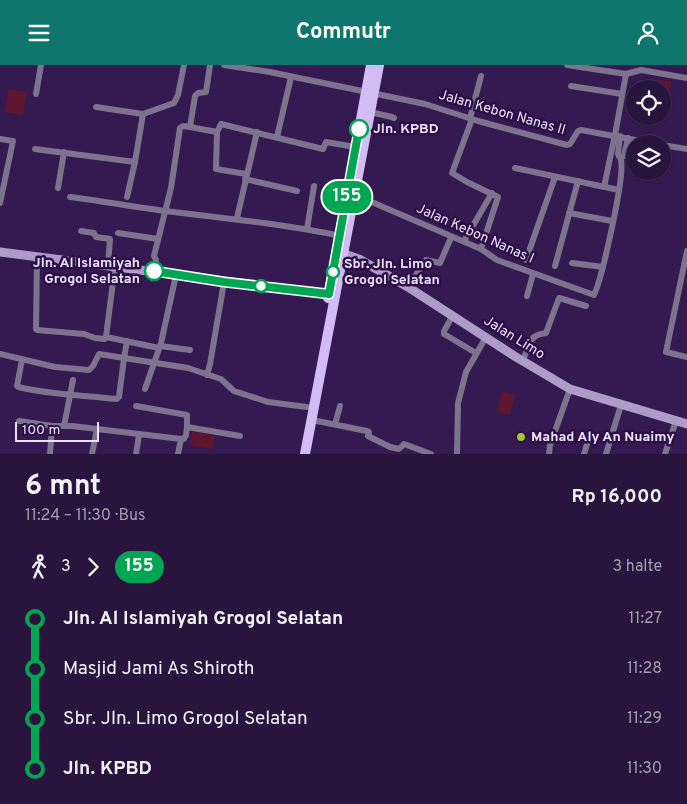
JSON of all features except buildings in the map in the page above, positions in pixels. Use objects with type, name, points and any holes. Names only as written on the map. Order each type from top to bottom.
[{"type":"main road","points":[[371,65],[373,77]]},
{"type":"main road","points":[[351,194],[355,147],[373,77],[379,65]]},
{"type":"main road","points":[[305,454],[312,420],[313,395],[351,194],[370,113],[370,92]]},
{"type":"main road","points":[[298,454],[307,407],[313,395]]},
{"type":"street","points":[[36,94],[41,65]]},
{"type":"street","points":[[96,107],[143,114],[176,102],[184,65]]},
{"type":"street","points":[[190,127],[195,96],[198,93],[206,92],[210,65]]},
{"type":"street","name":"Jalan Kebon Nanas II","points":[[224,65],[270,69],[291,77],[425,104],[568,145],[579,130],[621,136]]},
{"type":"street","points":[[567,65],[626,74],[640,70],[687,78]]},
{"type":"street","points":[[654,65],[654,73]]},
{"type":"street","points":[[572,263],[603,267],[618,190],[621,158],[618,154],[621,136],[622,94],[626,74]]},
{"type":"street","points":[[481,76],[471,118],[453,174],[467,183],[492,193],[498,199],[481,249]]},
{"type":"street","points":[[277,137],[291,77]]},
{"type":"street","points":[[571,86],[622,94]]},
{"type":"street","points":[[370,113],[394,118]]},
{"type":"street","points":[[127,197],[143,114]]},
{"type":"street","points":[[297,191],[216,169],[217,132],[221,124],[323,149],[325,142],[355,147]]},
{"type":"street","points":[[154,271],[156,260],[154,255],[166,211],[180,129],[183,126],[217,132]]},
{"type":"street","points":[[237,218],[245,176],[257,132]]},
{"type":"street","points":[[621,136],[626,137]]},
{"type":"street","points":[[604,187],[621,136]]},
{"type":"street","points":[[0,139],[13,141],[0,202]]},
{"type":"street","points":[[671,146],[687,149]]},
{"type":"street","points":[[35,149],[135,163]]},
{"type":"street","points":[[58,188],[64,152]]},
{"type":"street","points":[[515,168],[618,190]]},
{"type":"street","points":[[526,259],[555,177]]},
{"type":"street","points":[[555,267],[578,181]]},
{"type":"street","points":[[307,229],[314,186]]},
{"type":"street","points":[[464,241],[492,193]]},
{"type":"street","name":"Jalan Kebon Nanas I","points":[[351,194],[464,241],[481,249],[497,260],[594,295],[603,267]]},
{"type":"street","points":[[70,197],[166,211],[237,218],[343,236]]},
{"type":"street","points":[[569,213],[612,221]]},
{"type":"street","points":[[81,231],[94,233],[96,237],[110,239],[111,266],[106,337]]},
{"type":"street","points":[[118,233],[158,239]]},
{"type":"street","points":[[408,287],[426,260],[440,263],[450,240]]},
{"type":"street","points":[[0,251],[333,295]]},
{"type":"street","points":[[687,251],[666,352],[687,357]]},
{"type":"street","name":"Jalan Limo","points":[[340,252],[359,259],[408,287],[570,389],[687,424]]},
{"type":"street","points":[[37,257],[37,330],[84,334],[100,339],[105,339],[106,337],[159,347],[190,350]]},
{"type":"street","points":[[527,296],[534,274]]},
{"type":"street","points":[[145,389],[159,347],[176,275]]},
{"type":"street","points":[[207,375],[224,282]]},
{"type":"street","points":[[523,361],[532,337],[536,334],[546,333],[549,328],[559,298],[586,306]]},
{"type":"street","points":[[453,315],[444,334],[476,353]]},
{"type":"street","points":[[457,454],[458,403],[466,372],[486,337]]},
{"type":"street","points":[[22,360],[17,382],[18,387],[69,395],[117,399],[119,397],[128,341]]},
{"type":"street","points":[[0,354],[55,367],[89,370],[99,354],[188,369],[221,379],[234,391],[268,402],[307,407]]},
{"type":"street","points":[[64,426],[73,380]]},
{"type":"street","points":[[549,454],[550,445],[570,389]]},
{"type":"street","points":[[606,454],[621,405]]},
{"type":"street","points":[[19,421],[184,439],[187,415],[136,406]]},
{"type":"street","points":[[335,424],[340,407]]},
{"type":"street","points":[[312,420],[367,431],[368,436],[389,451],[399,449],[404,444],[423,453],[431,454]]},
{"type":"street","points":[[665,454],[676,421]]},
{"type":"street","points":[[50,454],[52,426]]},
{"type":"street","points":[[187,427],[240,435]]},
{"type":"street","points":[[92,454],[97,429]]},
{"type":"street","points":[[584,454],[590,434]]},
{"type":"street","points":[[136,454],[139,435]]},
{"type":"street","points":[[178,454],[181,439]]},
{"type":"shaded area","points":[[9,89],[27,92],[23,115],[5,112]]},
{"type":"shaded area","points":[[502,391],[515,394],[510,415],[497,412]]},
{"type":"shaded area","points":[[192,432],[215,435],[213,449],[190,445]]},
{"type":"bus line","name":"155","points":[[154,271],[224,282],[329,294],[359,129]]},
{"type":"place","name":"Jln. KPBD","points":[[359,129]]},
{"type":"place","name":"Jln. Al Islamiyah Grogol Selatan","points":[[154,271]]},
{"type":"place","name":"Sbr. Jln. Limo Grogol Selatan","points":[[333,272]]},
{"type":"place","name":"Mahad Aly An Nuaimy","points":[[521,437]]}]
